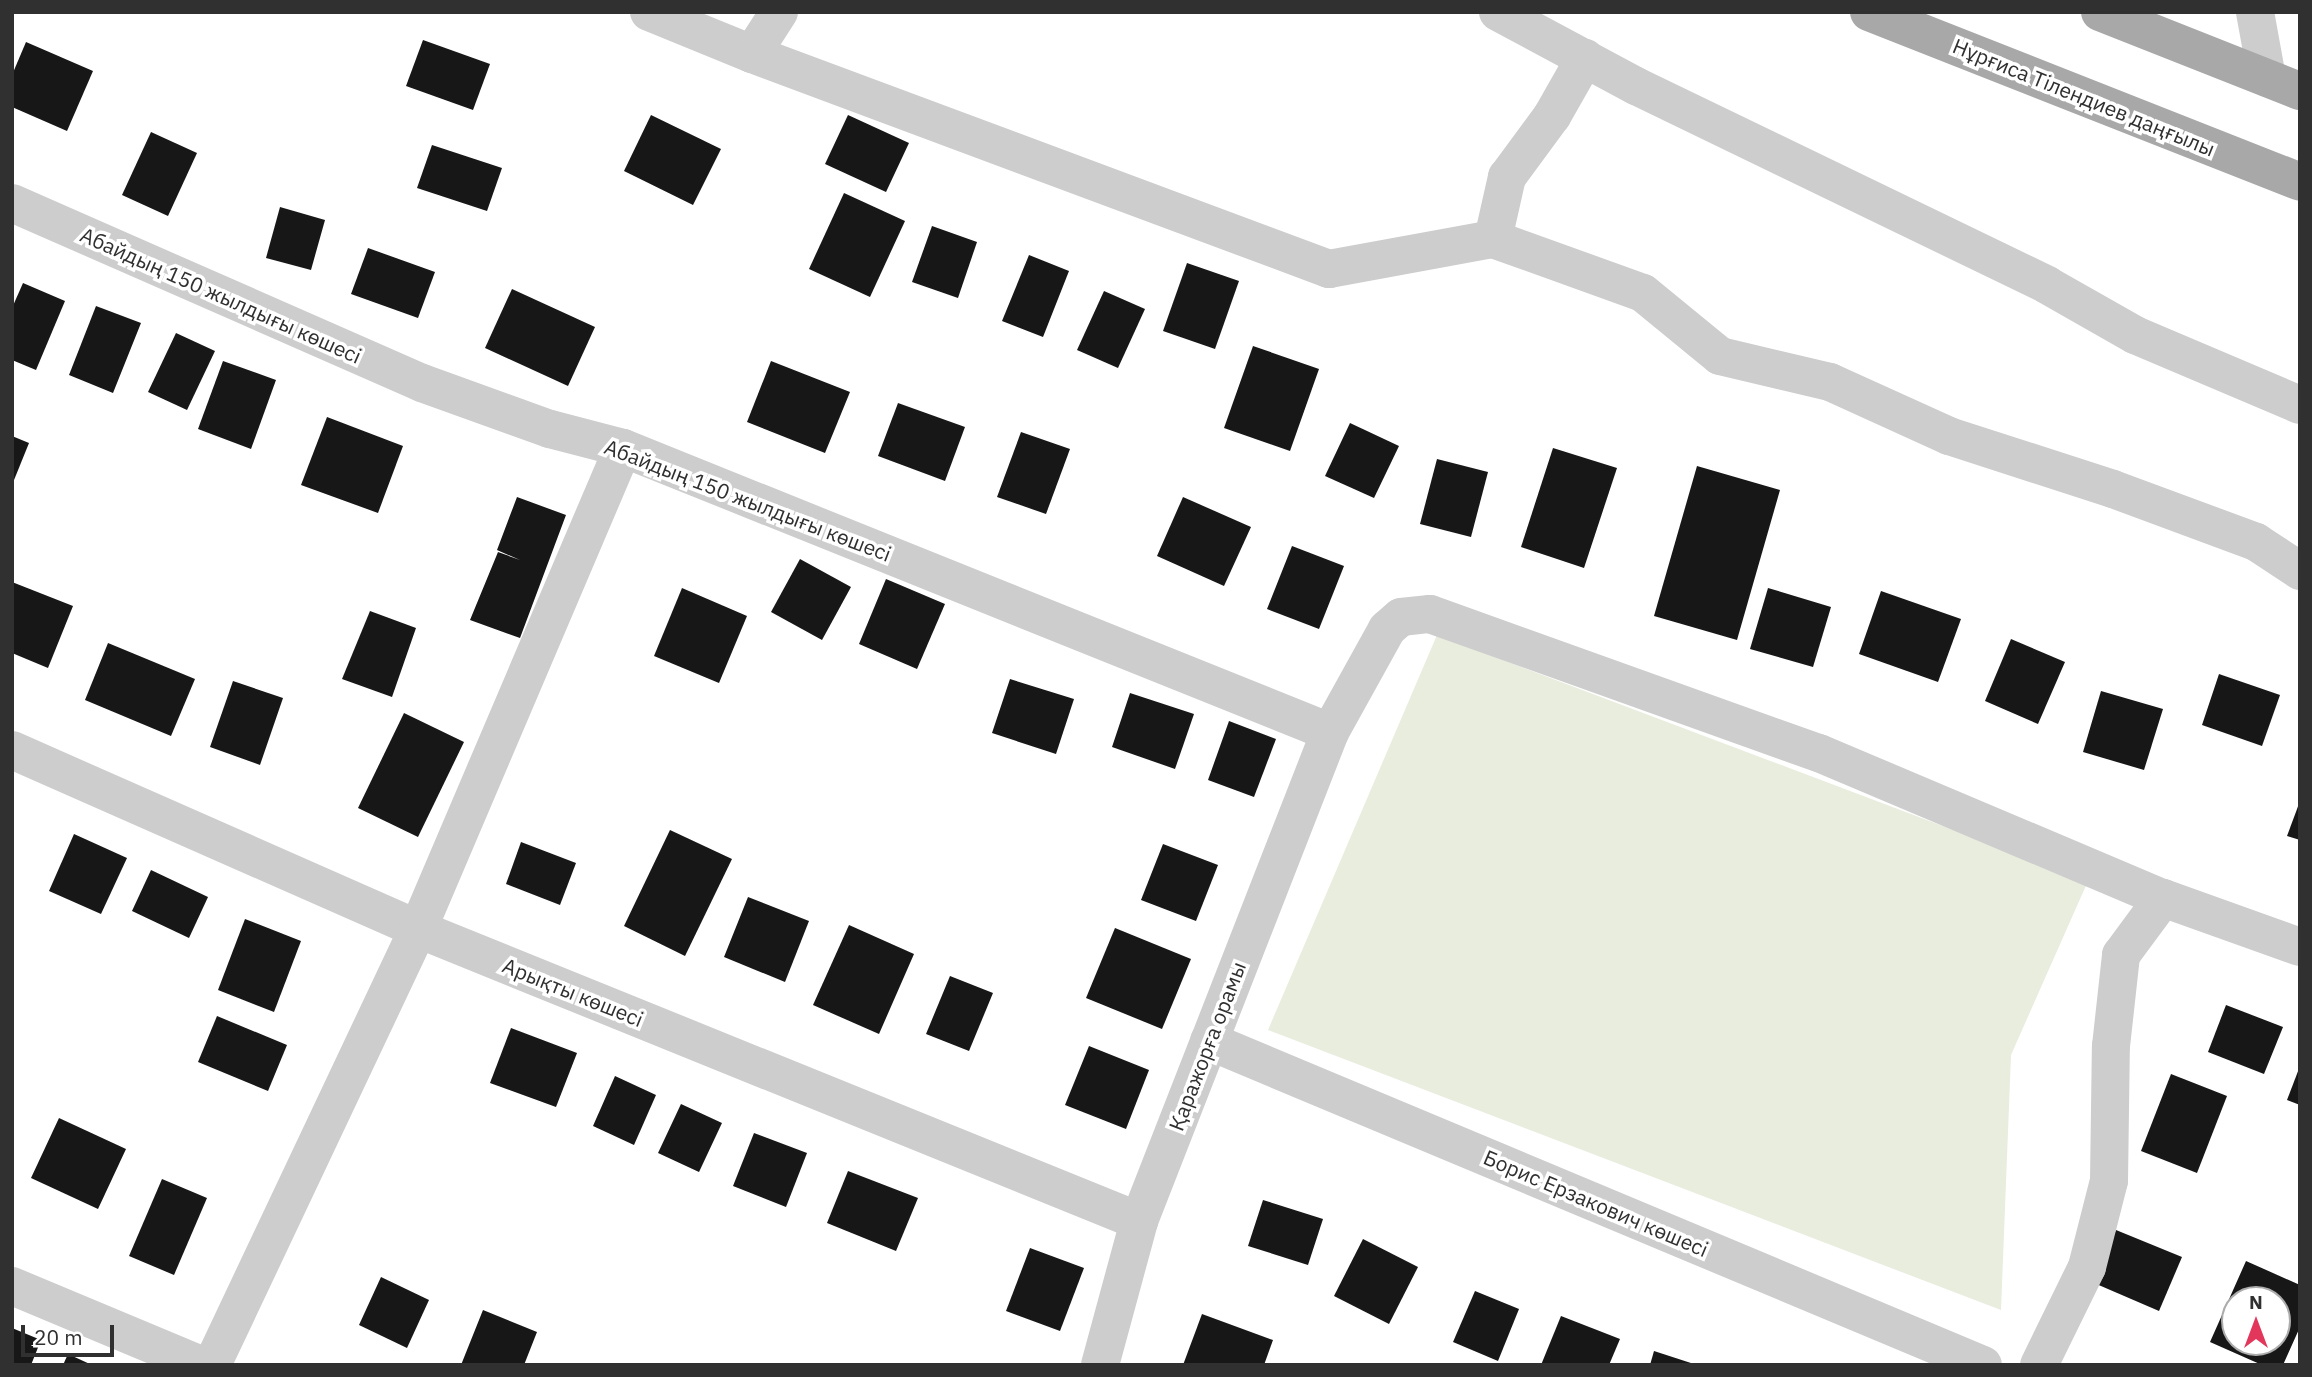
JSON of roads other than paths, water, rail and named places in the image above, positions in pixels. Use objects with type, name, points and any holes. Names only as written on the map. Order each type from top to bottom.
[{"type":"main road","name":"Нұрғиса Тілендиев даңғылы","points":[[1869,12],[2300,182]]},
{"type":"main road","points":[[2100,12],[2283,84]]},
{"type":"street","points":[[649,12],[752,54],[1329,269],[1493,239],[1643,293],[1720,356],[1830,382],[1949,436],[2113,489],[2256,542],[2300,571]]},
{"type":"street","points":[[752,54],[779,12]]},
{"type":"street","points":[[1498,12],[1585,58],[2047,285],[2136,335],[2300,405]]},
{"type":"street","points":[[2255,12],[2283,84]]},
{"type":"street","points":[[1493,239],[1507,177],[1552,116],[1585,58]]},
{"type":"street","name":"Абайдың 150 жылдығы көшесі","points":[[12,203],[422,383],[550,429],[623,448],[1330,732]]},
{"type":"street","points":[[212,1365],[418,929],[623,448]]},
{"type":"street","name":"Қаражорға орамы","points":[[1100,1365],[1139,1221],[1330,732],[1387,629],[1401,617],[1430,614],[1819,753],[2163,898],[2300,947]]},
{"type":"street","name":"Арықты көшесі","points":[[12,750],[418,929],[1139,1221]]},
{"type":"street","points":[[2039,1365],[2087,1267],[2109,1181],[2111,1046],[2122,955],[2163,898]]},
{"type":"street","name":"Борис Ерзакович көшесі","points":[[1209,1041],[1983,1365]]},
{"type":"street","points":[[12,1286],[201,1365]]}]
